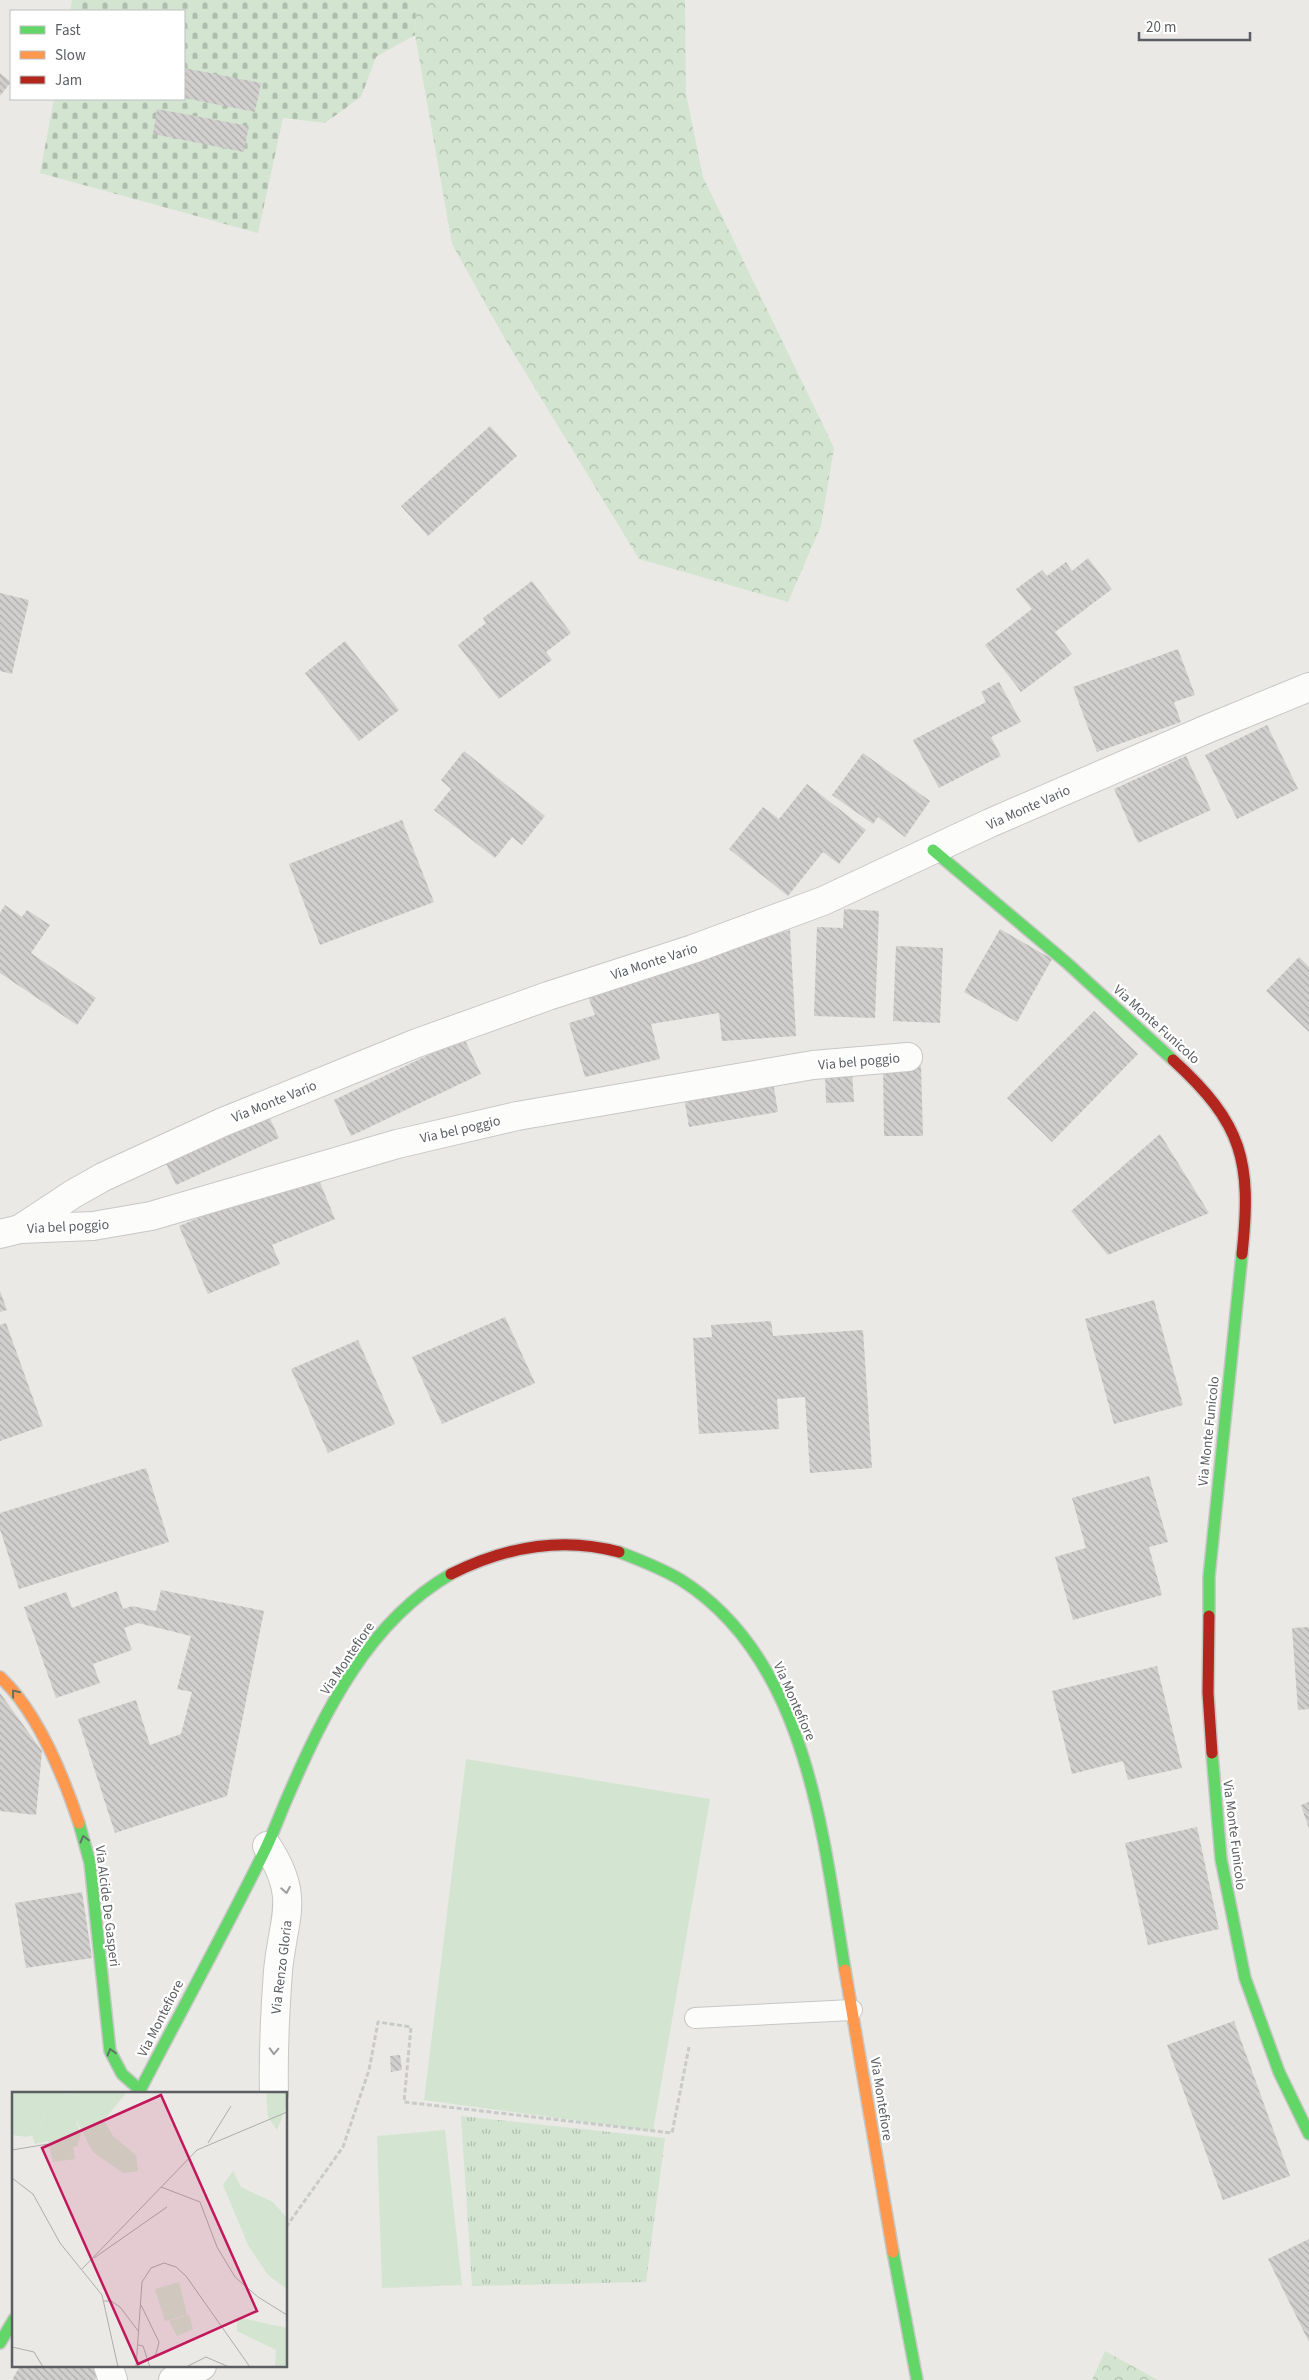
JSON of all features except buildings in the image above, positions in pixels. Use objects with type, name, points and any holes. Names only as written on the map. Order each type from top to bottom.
[{"type":"main road","name":"Via Monte Funicolo","points":[[933,850],[1067,963],[1202,1086],[1219,1105],[1230,1124],[1244,1164],[1247,1209],[1209,1577],[1208,1694],[1214,1794],[1221,1859],[1245,1978],[1279,2072],[1309,2134]]},
{"type":"main road","name":"Via Montefiore","points":[[138,2092],[267,1846],[316,1736],[349,1676],[388,1623],[414,1599],[445,1578],[468,1566],[514,1548],[570,1544],[592,1546],[635,1556],[674,1574],[721,1612],[757,1656],[777,1691],[797,1739],[816,1808],[826,1855],[881,2185],[917,2380]]},
{"type":"main road","name":"Via Alcide De Gasperi","points":[[0,1677],[12,1688],[27,1709],[72,1799],[90,1863],[110,2051],[122,2074],[138,2092]]},
{"type":"main road","points":[[0,2343],[12,2322]]},
{"type":"street","name":"Via Monte Vario","points":[[10,1231],[103,1177],[223,1122],[417,1043],[548,996],[693,949],[823,901],[1198,732],[1309,687]]},
{"type":"street","name":"Via bel poggio","points":[[10,1231],[93,1226],[151,1216],[388,1146],[517,1116],[813,1065],[908,1057]]},
{"type":"street","name":"Via Renzo Gloria","points":[[267,1846],[278,1862],[288,1903],[288,1918],[278,1968],[274,2092]]},
{"type":"street","points":[[109,2368],[113,2380]]},
{"type":"street","points":[[172,2380],[198,2368]]},
{"type":"lane","points":[[695,2018],[852,2010]]},
{"type":"path","points":[[288,2224],[343,2147],[369,2070],[378,2022],[411,2027],[404,2102],[672,2133],[695,2018]]},
{"type":"green space","points":[[72,0],[416,0],[415,35],[376,57],[361,97],[325,123],[283,118],[258,233],[40,173],[54,100],[185,100],[185,10],[70,10]]},
{"type":"green space","points":[[416,0],[685,0],[686,94],[703,177],[834,448],[821,526],[788,602],[639,559],[505,339],[452,244],[415,35]]},
{"type":"green space","points":[[466,1759],[710,1799],[653,2131],[424,2100]]},
{"type":"green space","points":[[461,2116],[665,2138],[646,2282],[472,2286]]},
{"type":"green space","points":[[445,2130],[462,2285],[382,2288],[377,2136]]},
{"type":"green space","points":[[1105,2351],[1158,2380],[1092,2380]]},
{"type":"traffic: fast","points":[[933,850],[1067,963],[1173,1060]]},
{"type":"traffic: fast","points":[[1209,1616],[1209,1577],[1242,1254]]},
{"type":"traffic: fast","points":[[619,1552],[643,1561],[681,1580],[724,1614],[757,1656],[783,1703],[802,1755],[817,1809],[845,1970]]},
{"type":"traffic: fast","points":[[139,2092],[264,1852],[317,1732],[352,1671],[396,1617],[422,1594],[451,1574]]},
{"type":"traffic: fast","points":[[1212,1753],[1221,1859],[1245,1978],[1279,2072],[1309,2134]]},
{"type":"traffic: fast","points":[[79,1823],[90,1863],[110,2051],[122,2074],[140,2090]]},
{"type":"traffic: fast","points":[[893,2252],[917,2380]]},
{"type":"traffic: fast","points":[[0,2343],[12,2322]]},
{"type":"traffic: slow","points":[[0,1677],[14,1691],[48,1745],[79,1823]]},
{"type":"traffic: slow","points":[[845,1970],[893,2252]]},
{"type":"traffic: jam","points":[[1173,1060],[1215,1104],[1238,1146],[1243,1169],[1245,1193],[1242,1254]]},
{"type":"traffic: jam","points":[[451,1574],[491,1557],[533,1547],[576,1545],[619,1552]]},
{"type":"traffic: jam","points":[[1209,1616],[1208,1693],[1212,1753]]}]
